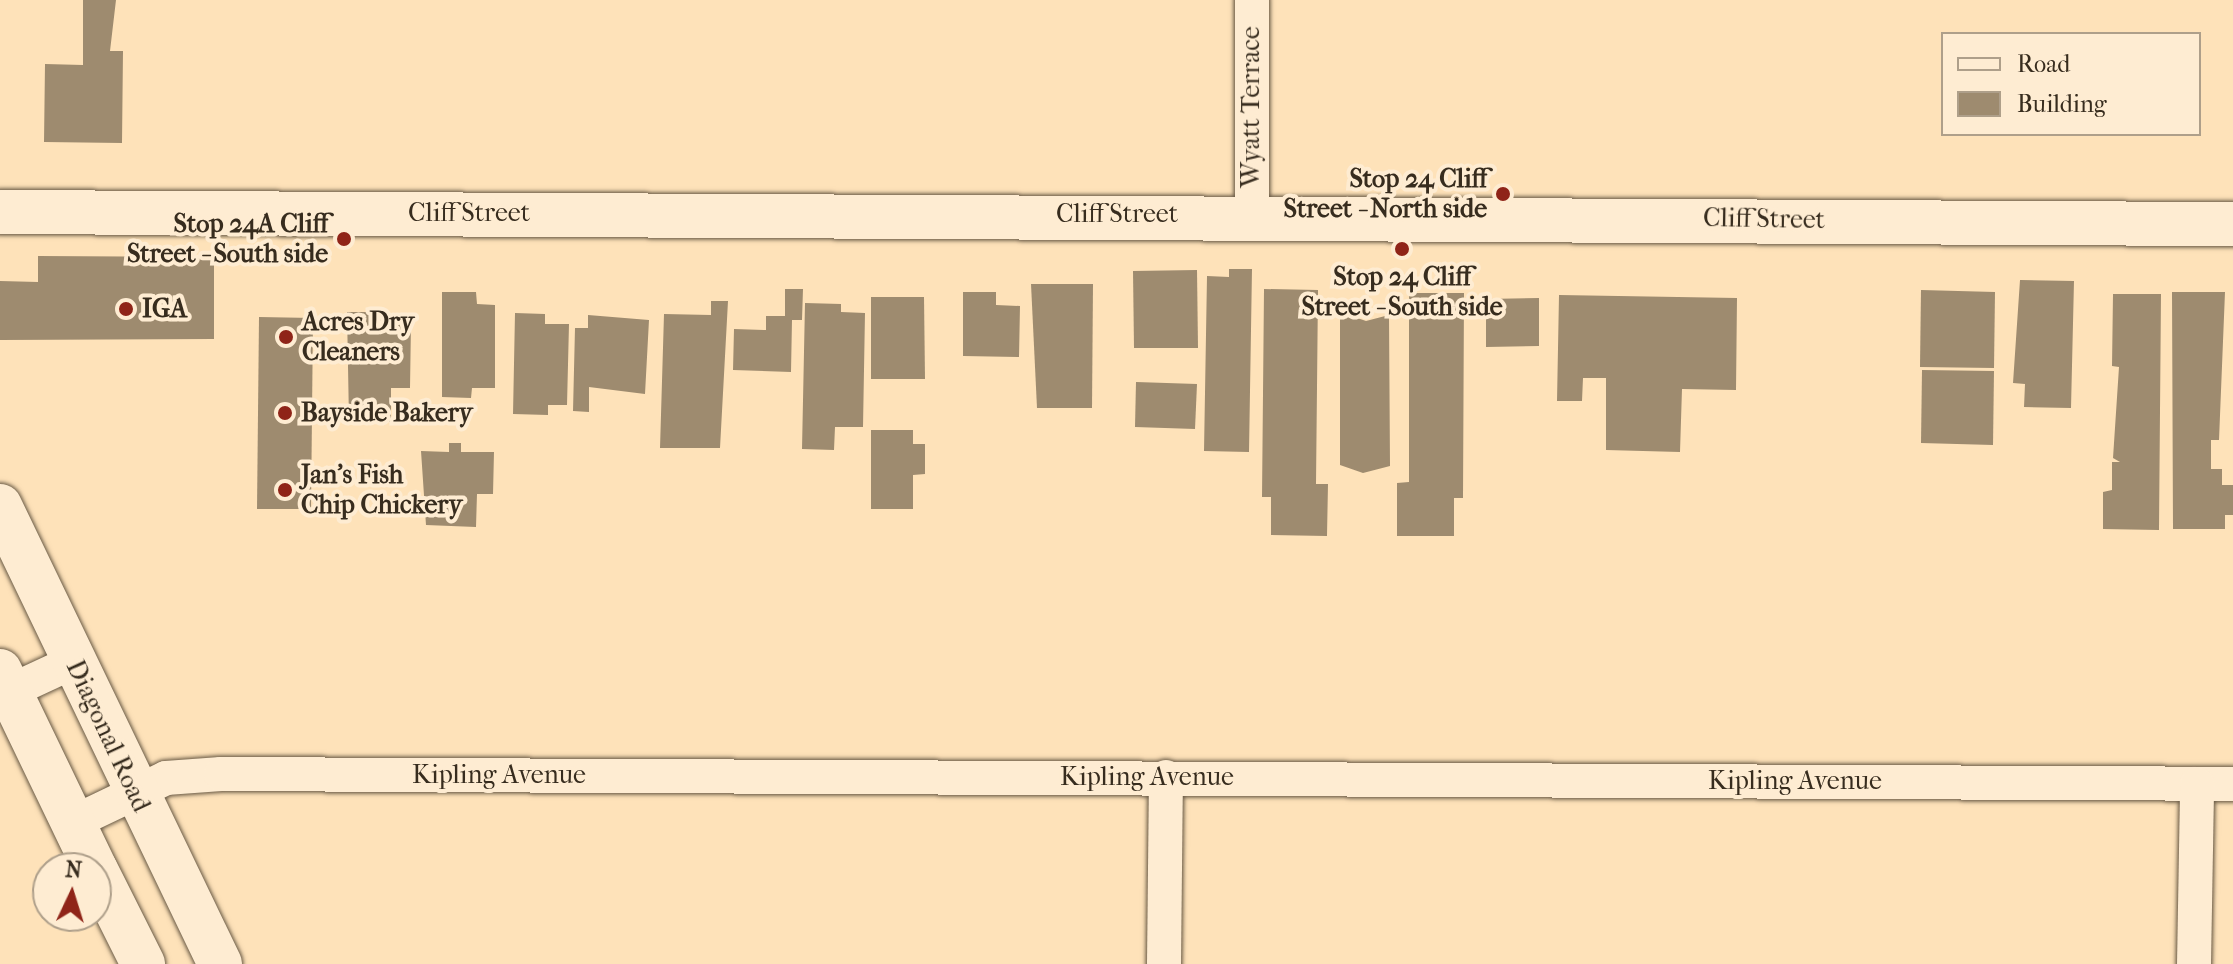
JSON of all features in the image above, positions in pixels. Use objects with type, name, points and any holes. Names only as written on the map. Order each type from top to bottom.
[{"type":"street","name":"Wyatt Terrace","points":[[1252,0],[1252,215]]},
{"type":"street","name":"Cliff Street","points":[[0,212],[1252,215],[2233,224]]},
{"type":"street","name":"Diagonal Road","points":[[0,506],[131,789],[220,964]]},
{"type":"street","points":[[73,662],[3,686],[87,852]]},
{"type":"street","name":"Kipling Avenue","points":[[72,823],[131,789],[166,778],[221,774],[2233,784]]},
{"type":"street","points":[[1164,964],[1166,777]]},
{"type":"street","points":[[2194,964],[2197,784]]},
{"type":"street","points":[[112,901],[143,964]]},
{"type":"building","points":[[83,0],[116,0],[110,51],[123,51],[122,143],[44,142],[45,64],[83,65]]},
{"type":"building","name":"IGA","points":[[38,256],[214,257],[214,339],[0,340],[0,281],[38,282]]},
{"type":"building","points":[[1229,269],[1252,269],[1249,452],[1204,451],[1207,276],[1229,277]]},
{"type":"building","points":[[1197,270],[1198,348],[1134,348],[1133,271]]},
{"type":"building","points":[[2020,280],[2074,281],[2071,408],[2024,407],[2025,384],[2013,383]]},
{"type":"building","points":[[1031,284],[1093,284],[1092,408],[1037,408]]},
{"type":"building","points":[[785,289],[803,289],[802,320],[792,320],[791,372],[733,370],[734,329],[766,330],[766,316],[785,316]]},
{"type":"building","points":[[1264,289],[1318,290],[1316,484],[1328,484],[1327,536],[1271,535],[1271,497],[1262,497]]},
{"type":"building","points":[[1921,290],[1995,292],[1994,368],[1920,367]]},
{"type":"building","points":[[442,292],[476,292],[477,304],[495,305],[495,388],[472,388],[471,398],[442,397]]},
{"type":"building","points":[[963,292],[996,292],[996,305],[1020,306],[1019,357],[963,356]]},
{"type":"building","points":[[2172,292],[2225,292],[2219,440],[2211,440],[2211,469],[2222,469],[2222,485],[2233,485],[2233,515],[2225,515],[2225,529],[2173,529]]},
{"type":"building","points":[[1409,293],[1464,293],[1463,498],[1454,498],[1454,536],[1397,536],[1397,483],[1409,482]]},
{"type":"building","points":[[2113,294],[2161,294],[2159,530],[2103,529],[2103,492],[2112,490],[2112,462],[2120,462],[2113,458],[2119,367],[2112,366]]},
{"type":"building","points":[[1559,295],[1737,298],[1736,390],[1682,389],[1680,452],[1606,450],[1606,378],[1583,378],[1582,401],[1557,401]]},
{"type":"building","points":[[871,297],[924,297],[925,379],[871,379]]},
{"type":"building","points":[[1539,298],[1539,346],[1486,347],[1486,299]]},
{"type":"building","points":[[711,301],[728,301],[720,448],[660,448],[664,314],[711,315]]},
{"type":"building","points":[[805,303],[841,304],[841,312],[865,313],[863,427],[835,427],[834,450],[802,449]]},
{"type":"building","points":[[347,312],[388,312],[388,323],[411,323],[410,388],[391,388],[391,422],[349,421]]},
{"type":"building","points":[[1340,312],[1366,321],[1389,315],[1390,466],[1363,473],[1340,465]]},
{"type":"building","points":[[515,313],[545,314],[545,324],[569,324],[567,405],[548,405],[548,415],[513,414]]},
{"type":"building","points":[[588,315],[649,320],[645,394],[589,387],[589,412],[573,411],[575,328],[588,328]]},
{"type":"building","points":[[259,317],[313,318],[311,509],[257,509]]},
{"type":"building","points":[[1922,370],[1994,371],[1993,445],[1921,443]]},
{"type":"building","points":[[1136,382],[1197,384],[1195,429],[1135,427]]},
{"type":"building","points":[[871,430],[913,430],[913,444],[925,444],[925,474],[913,475],[913,509],[871,509]]},
{"type":"building","points":[[449,443],[461,443],[461,452],[494,452],[493,494],[477,494],[476,527],[426,525],[421,451],[449,452]]},
{"type":"place","name":"Stop 24 Cliff Street - North side","points":[[1503,194]]},
{"type":"place","name":"Stop 24A Cliff Street - South side","points":[[344,239]]},
{"type":"place","name":"Stop 24 Cliff Street - South side","points":[[1402,249]]},
{"type":"place","name":"IGA","points":[[126,309]]},
{"type":"place","name":"Acres Dry Cleaners","points":[[286,337]]},
{"type":"place","name":"Bayside Bakery","points":[[285,413]]},
{"type":"place","name":"Jan's Fish Chip Chickery","points":[[285,490]]}]
